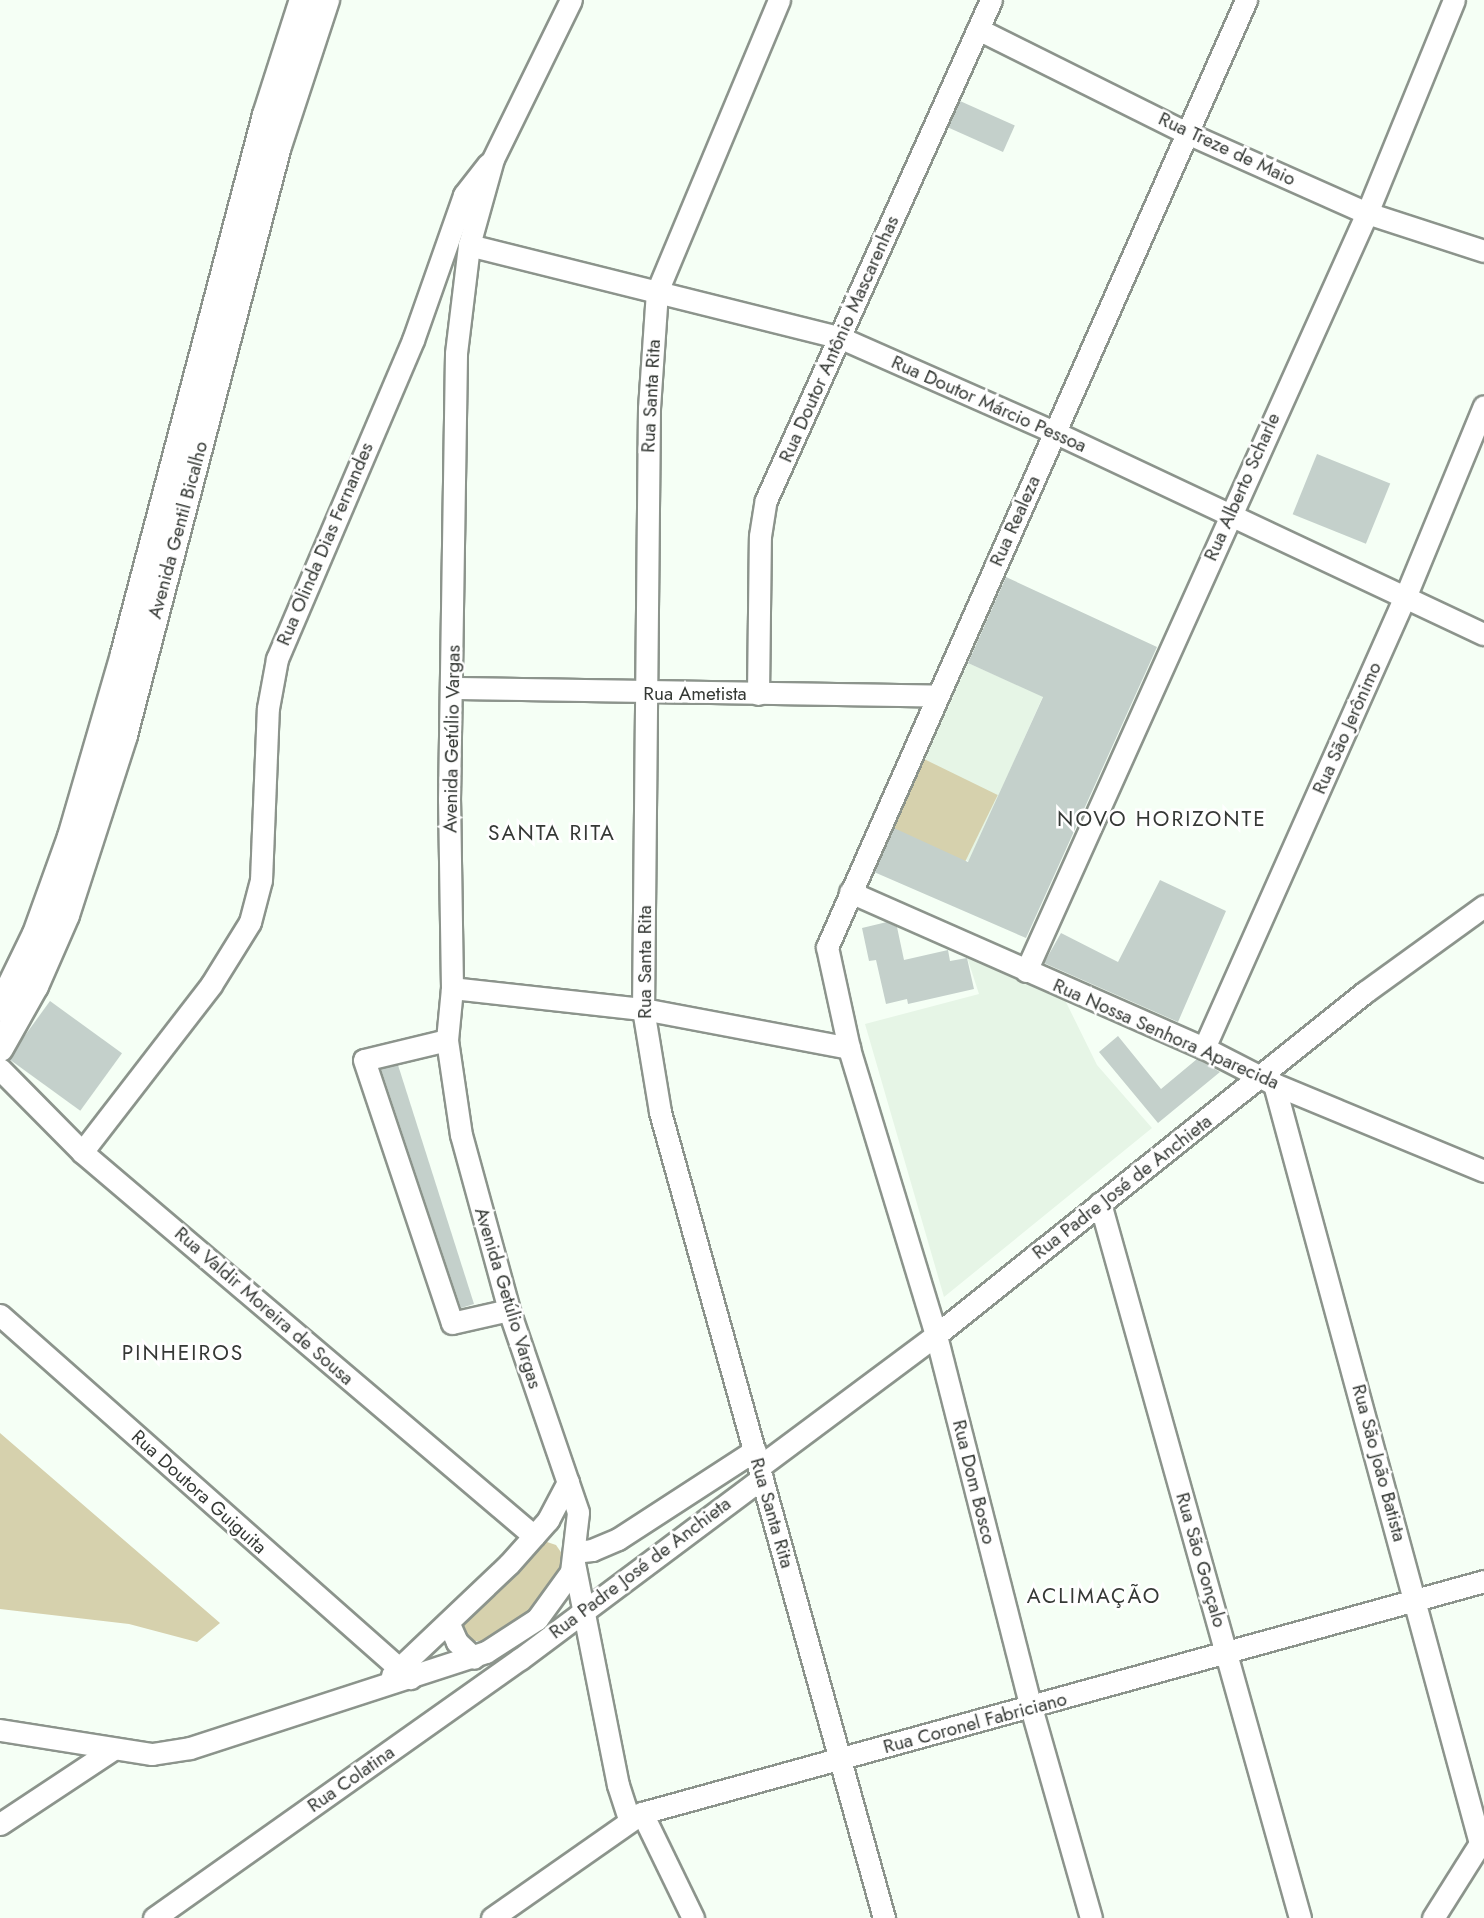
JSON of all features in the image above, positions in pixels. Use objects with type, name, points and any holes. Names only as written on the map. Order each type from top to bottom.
[{"type":"main road","name":"Avenida Gentil Bicalho","points":[[0,1008],[36,934],[71,837],[124,654],[266,115],[303,0]]},
{"type":"main road","name":"Avenida Gentil Bicalho","points":[[0,1048],[35,986],[66,915],[124,735],[278,146],[326,0]]},
{"type":"street","name":"Rua Olinda Dias Fernandes","points":[[82,1152],[211,985],[250,922],[261,880],[268,708],[277,659],[413,340],[465,231],[476,175],[493,159],[570,0]]},
{"type":"street","name":"Rua Santa Rita","points":[[779,0],[657,291],[649,408],[643,1009],[660,1112],[842,1759],[884,1918]]},
{"type":"street","name":"Rua Doutor Antônio Mascarenhas","points":[[758,694],[760,536],[766,500],[991,0]]},
{"type":"street","name":"Rua Realeza","points":[[849,1048],[827,947],[1246,0]]},
{"type":"street","name":"Rua Alberto Scharle","points":[[1026,971],[1367,213],[1454,0]]},
{"type":"street","name":"Rua Treze de Maio","points":[[978,29],[1187,133],[1367,213],[1484,251]]},
{"type":"street","name":"Rua Doutor Márcio Pessoa","points":[[465,231],[657,291],[841,338],[1054,432],[1406,595],[1484,634]]},
{"type":"street","name":"Avenida Getúlio Vargas","points":[[465,231],[456,353],[452,988],[447,1040],[461,1135],[509,1310],[578,1511],[574,1557]]},
{"type":"street","name":"Rua São Jerônimo","points":[[1204,1048],[1406,595],[1484,406]]},
{"type":"street","name":"Rua Ametista","points":[[453,688],[646,694],[936,696]]},
{"type":"street","name":"Rua Nossa Senhora Aparecida","points":[[850,892],[1204,1048],[1268,1080],[1484,1171]]},
{"type":"street","name":"Rua Padre José de Anchieta","points":[[520,1659],[758,1465],[936,1335],[1100,1203],[1268,1080],[1365,992],[1484,906]]},
{"type":"street","points":[[452,988],[643,1009],[849,1048]]},
{"type":"street","points":[[447,1040],[364,1060],[452,1323],[509,1310]]},
{"type":"street","name":"Rua Dom Bosco","points":[[849,1048],[936,1335],[1031,1708],[1091,1918]]},
{"type":"street","name":"Rua Valdir Moreira de Sousa","points":[[0,1069],[82,1152],[534,1536]]},
{"type":"street","name":"Rua São João Batista","points":[[1268,1080],[1417,1599],[1482,1840]]},
{"type":"street","name":"Rua São Gonçalo","points":[[1100,1203],[1300,1918]]},
{"type":"street","name":"Rua Doutora Guiguita","points":[[0,1315],[326,1608],[405,1673]]},
{"type":"street","name":"Rua Padre José de Anchieta","points":[[574,1557],[618,1539],[758,1465]]},
{"type":"street","points":[[405,1673],[534,1536],[557,1507],[568,1482]]},
{"type":"street","points":[[534,1536],[556,1534],[574,1557],[618,1785],[693,1918]]},
{"type":"street","points":[[0,1730],[112,1750],[152,1754],[190,1748],[383,1685],[405,1673],[480,1655],[537,1619],[556,1598],[574,1557]]},
{"type":"street","name":"Rua Coronel Fabriciano","points":[[492,1918],[636,1816],[1484,1581]]},
{"type":"street","points":[[449,1624],[457,1642],[480,1655],[520,1659]]},
{"type":"street","name":"Rua Colatina","points":[[154,1918],[520,1659]]},
{"type":"street","points":[[0,1824],[112,1750]]},
{"type":"street","points":[[1433,1918],[1482,1840]]},
{"type":"shaded area","points":[[968,663],[1043,696],[969,862],[894,828]]},
{"type":"shaded area","points":[[924,759],[998,795],[964,863],[891,827]]},
{"type":"shaded area","points":[[967,957],[1063,996],[1097,1065],[1152,1128],[944,1297],[865,1024],[979,994]]},
{"type":"shaded area","points":[[0,1433],[220,1623],[197,1642],[129,1624],[0,1609]]},
{"type":"shaded area","points":[[544,1541],[556,1545],[567,1561],[530,1613],[488,1641],[470,1641],[461,1630],[468,1616],[532,1549]]},
{"type":"building","points":[[960,101],[1015,125],[1003,152],[948,127]]},
{"type":"building","points":[[1317,454],[1390,484],[1366,544],[1293,514]]},
{"type":"building","points":[[1006,577],[1157,647],[1026,938],[874,872],[894,828],[968,862],[1043,697],[968,663]]},
{"type":"building","points":[[1160,880],[1226,911],[1178,1022],[1044,963],[1061,933],[1118,962]]},
{"type":"building","points":[[887,922],[897,927],[904,960],[948,950],[950,961],[967,958],[974,989],[908,1004],[907,999],[886,1004],[876,960],[869,961],[862,928]]},
{"type":"building","points":[[50,1001],[122,1053],[80,1111],[8,1058]]},
{"type":"building","points":[[1118,1036],[1161,1089],[1197,1059],[1220,1072],[1158,1123],[1099,1052]]},
{"type":"building","points":[[398,1065],[474,1304],[461,1308],[381,1069]]},
{"type":"district","name":"NOVO HORIZONTE","points":[[1162,819]]},
{"type":"district","name":"SANTA RITA","points":[[552,833]]},
{"type":"district","name":"PINHEIROS","points":[[183,1353]]},
{"type":"district","name":"ACLIMAÇÃO","points":[[1094,1596]]}]
